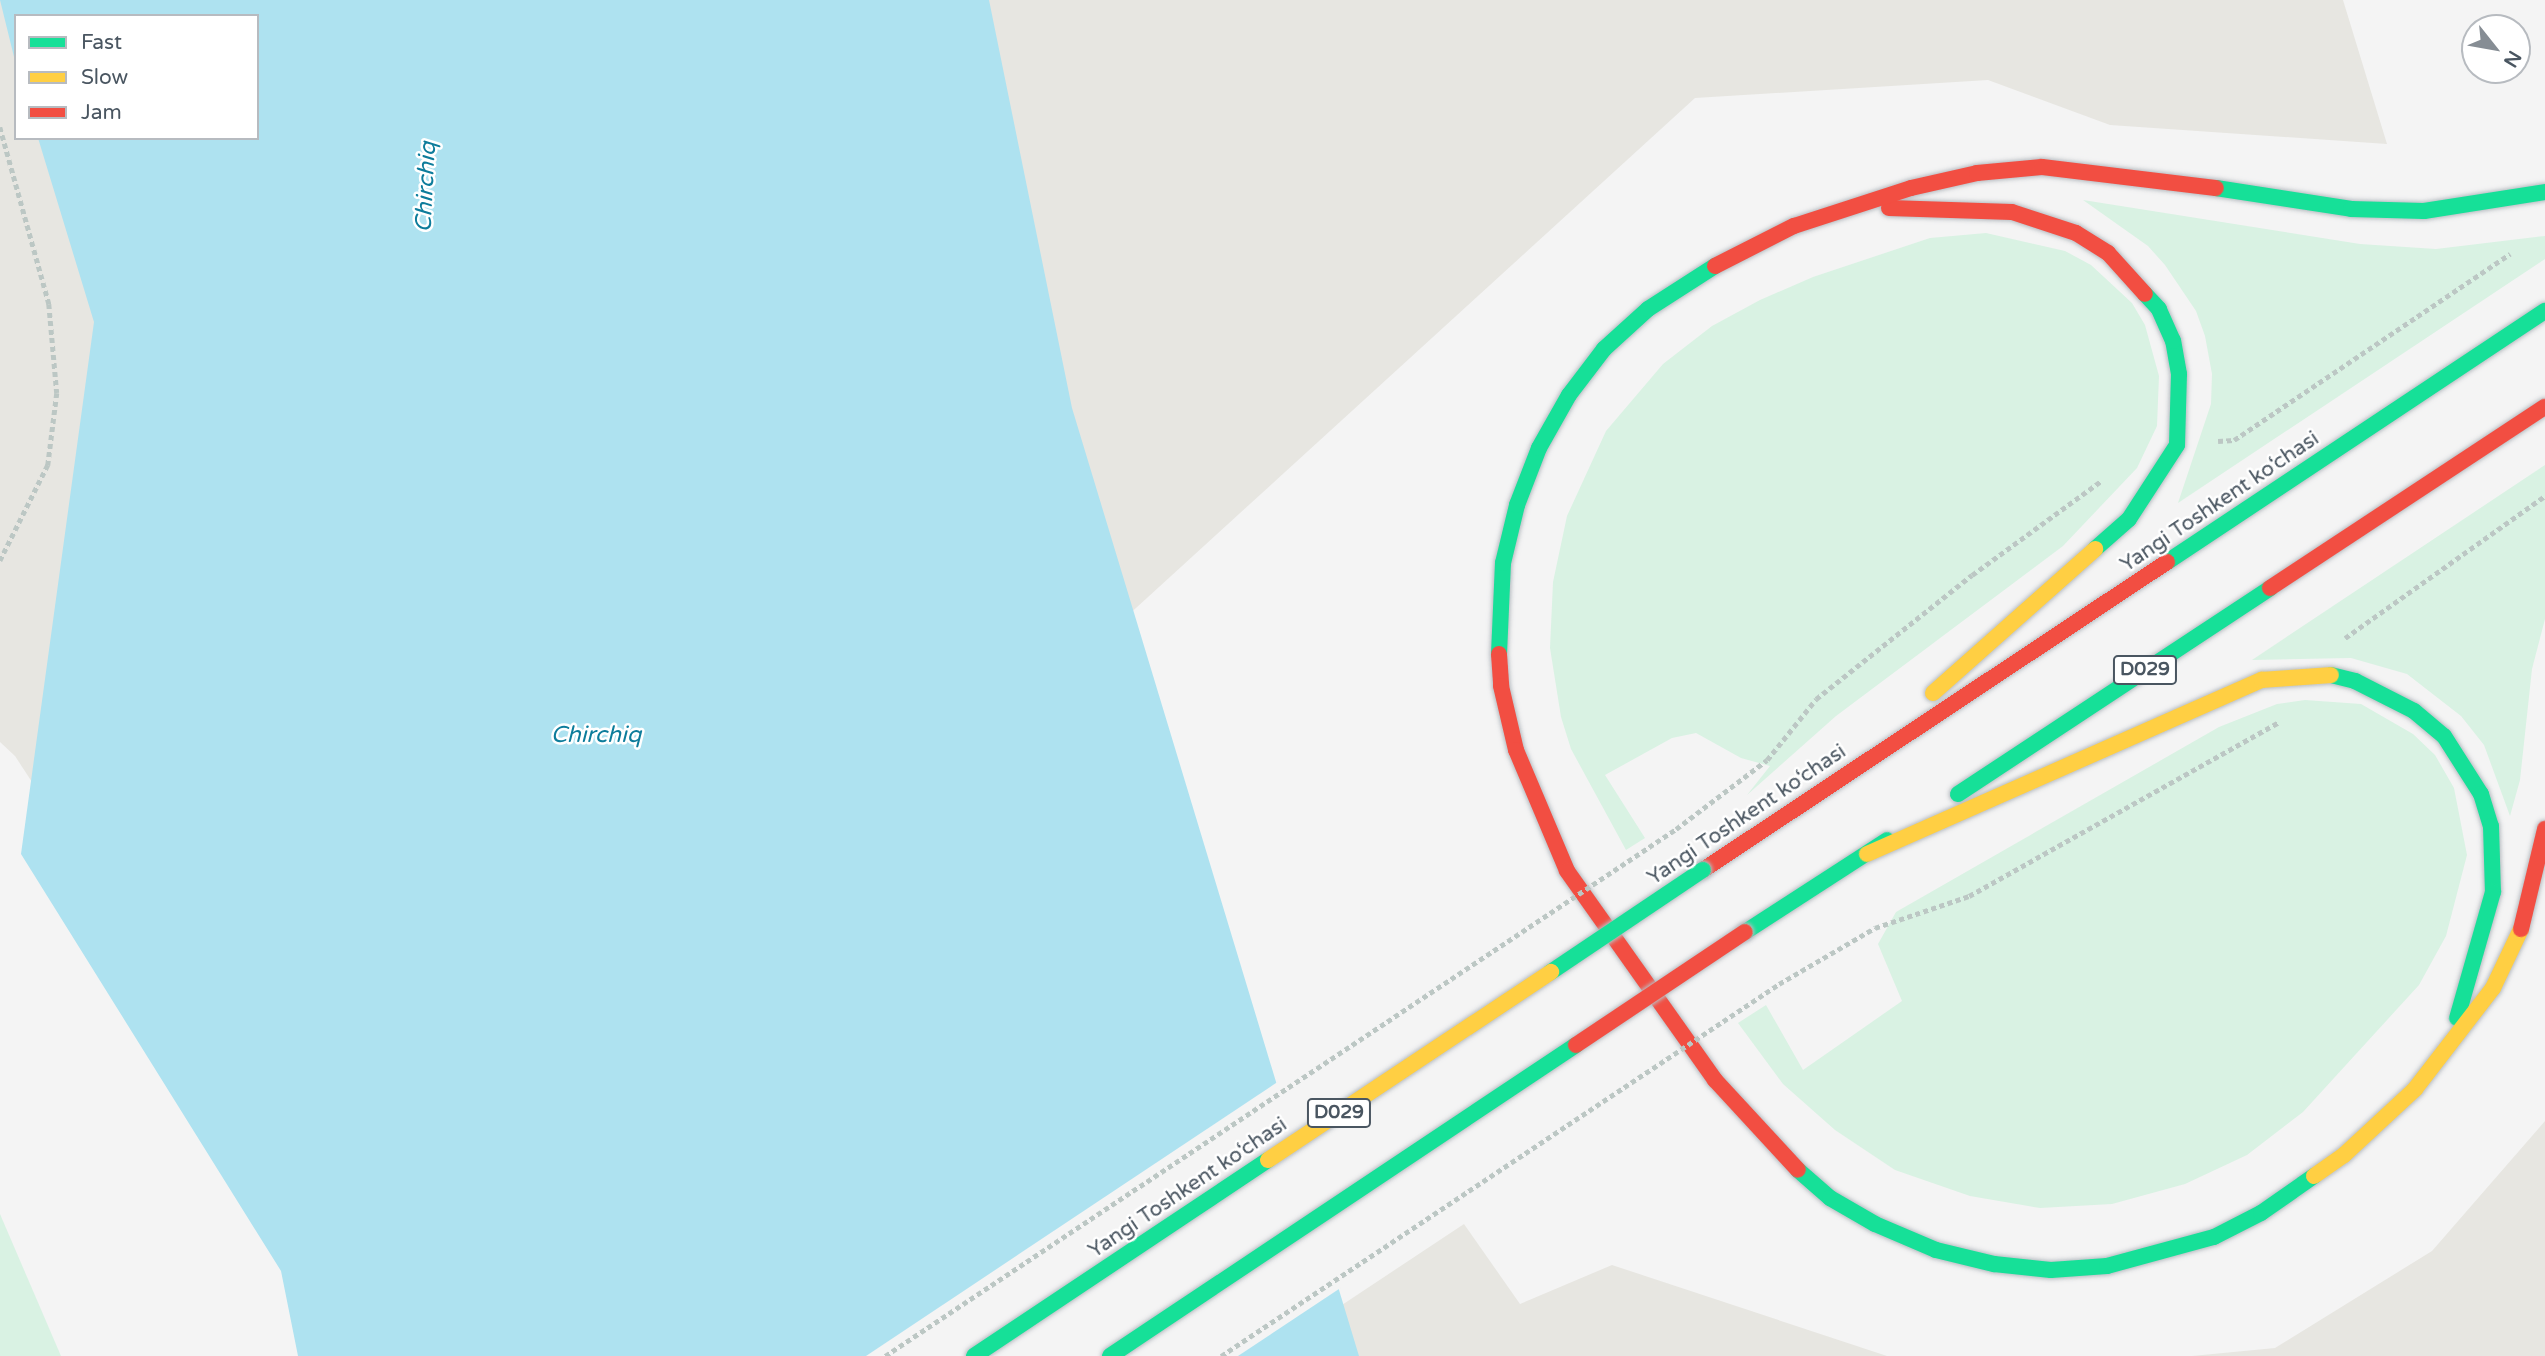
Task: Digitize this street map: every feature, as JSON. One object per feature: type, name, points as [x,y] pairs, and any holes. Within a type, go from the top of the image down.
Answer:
[{"type":"highway","points":[[2545,192],[2424,211],[2351,209],[2116,173],[2042,167],[1978,173],[1849,206],[1745,250],[1648,309],[1604,349],[1569,395],[1539,448],[1503,563],[1497,624],[1501,686],[1516,750],[1567,871],[1715,1080],[1790,1163],[1830,1198],[1875,1224],[1936,1250],[1994,1265],[2051,1270],[2107,1266],[2162,1254],[2214,1237],[2261,1213],[2344,1155],[2446,1054],[2493,988],[2520,935],[2545,829]]},
{"type":"highway","points":[[1818,793],[2129,519],[2177,444],[2180,407],[2173,341],[2159,309],[2108,253],[2076,233],[2012,212],[1849,206]]},
{"type":"highway","name":"Yangi Toshkent ko‘chasi","points":[[974,1356],[2545,312]]},
{"type":"highway","name":"D029","points":[[1110,1356],[1745,932],[2545,407]]},
{"type":"highway","points":[[1867,854],[2262,680],[2324,674],[2355,681],[2414,711],[2444,736],[2466,764],[2491,826],[2491,902],[2446,1054]]},
{"type":"path","points":[[0,127],[49,304],[57,393],[48,465],[0,561]]},
{"type":"path","points":[[2213,442],[2234,440],[2510,254]]},
{"type":"path","points":[[885,1356],[1676,829],[1767,760],[1816,699],[1972,575],[2112,473]]},
{"type":"path","points":[[2342,643],[2348,633],[2545,496]]},
{"type":"path","points":[[1221,1356],[1779,984],[1875,928],[1969,896],[2281,721]]},
{"type":"green space","points":[[2083,200],[2360,244],[2436,249],[2545,236],[2545,259],[2178,503],[2211,404],[2212,374],[2205,336],[2196,311],[2165,265],[2148,246]]},
{"type":"green space","points":[[1986,233],[2065,251],[2091,265],[2132,303],[2145,325],[2159,376],[2157,426],[2137,468],[2063,546],[1836,716],[1747,795],[1770,766],[1741,758],[1696,733],[1672,738],[1605,775],[1645,838],[1626,850],[1571,749],[1561,717],[1550,648],[1553,582],[1567,516],[1606,431],[1663,364],[1712,326],[1760,300],[1813,277],[1930,238]]},
{"type":"green space","points":[[2545,465],[2545,619],[2532,669],[2520,780],[2510,816],[2484,745],[2461,716],[2407,674],[2351,658],[2252,660]]},
{"type":"green space","points":[[2305,700],[2361,704],[2413,734],[2435,755],[2454,788],[2467,855],[2446,936],[2419,985],[2303,1112],[2247,1155],[2185,1184],[2112,1204],[2040,1208],[1970,1196],[1895,1170],[1835,1130],[1783,1084],[1738,1023],[1766,1005],[1803,1070],[1902,1001],[1878,944],[1896,912],[2219,727],[2277,704]]},
{"type":"green space","points":[[0,1214],[61,1356],[0,1356]]},
{"type":"sand","name":"Chirchiq","points":[[0,0],[2343,0],[2387,144],[2110,125],[1988,80],[1695,98],[373,1304],[15,756],[0,742]]},
{"type":"sand","points":[[2545,1121],[2545,1356],[2192,1356],[2275,1348],[2432,1251]]},
{"type":"sand","points":[[1464,1224],[1520,1304],[1612,1265],[1887,1356],[1265,1356]]},
{"type":"water","name":"Chirchiq","points":[[0,0],[989,0],[1072,408],[1359,1356],[298,1356],[281,1271],[21,854],[94,322],[39,140],[259,140],[259,14],[14,14],[14,57]]},
{"type":"pier","points":[[1279,1081],[1342,1287],[1238,1356],[866,1356]]},
{"type":"traffic: fast","points":[[2216,188],[2351,209],[2424,211],[2545,192]]},
{"type":"traffic: fast","points":[[1499,654],[1503,563],[1517,505],[1539,448],[1569,395],[1604,349],[1648,309],[1715,266]]},
{"type":"traffic: fast","points":[[2095,549],[2129,519],[2177,445],[2179,374],[2173,341],[2159,309],[2145,294]]},
{"type":"traffic: fast","points":[[2167,562],[2545,311]]},
{"type":"traffic: fast","points":[[1958,794],[2270,588]]},
{"type":"traffic: fast","points":[[2331,675],[2355,681],[2414,711],[2444,736],[2481,794],[2491,826],[2493,892],[2457,1018]]},
{"type":"traffic: fast","points":[[1745,932],[1887,840]]},
{"type":"traffic: fast","points":[[1551,972],[1703,870]]},
{"type":"traffic: fast","points":[[1110,1356],[1576,1045]]},
{"type":"traffic: fast","points":[[974,1356],[1268,1160]]},
{"type":"traffic: fast","points":[[1798,1170],[1830,1198],[1875,1224],[1936,1250],[1994,1264],[2051,1270],[2107,1266],[2214,1237],[2261,1213],[2314,1176]]},
{"type":"traffic: slow","points":[[1933,693],[2095,549]]},
{"type":"traffic: slow","points":[[1867,854],[2262,680],[2331,675]]},
{"type":"traffic: slow","points":[[2314,1176],[2344,1155],[2415,1089],[2493,988],[2521,929]]},
{"type":"traffic: slow","points":[[1268,1160],[1551,972]]},
{"type":"traffic: jam","points":[[1715,266],[1794,226],[1911,188],[1977,173],[2042,167],[2216,188]]},
{"type":"traffic: jam","points":[[1889,208],[2012,212],[2076,233],[2108,253],[2145,294]]},
{"type":"traffic: jam","points":[[2270,588],[2545,407]]},
{"type":"traffic: jam","points":[[1703,870],[2167,562]]},
{"type":"traffic: jam","points":[[1499,654],[1501,686],[1516,750],[1567,871],[1715,1080],[1798,1170]]},
{"type":"traffic: jam","points":[[2521,929],[2545,829]]},
{"type":"traffic: jam","points":[[1576,1045],[1745,932]]}]
